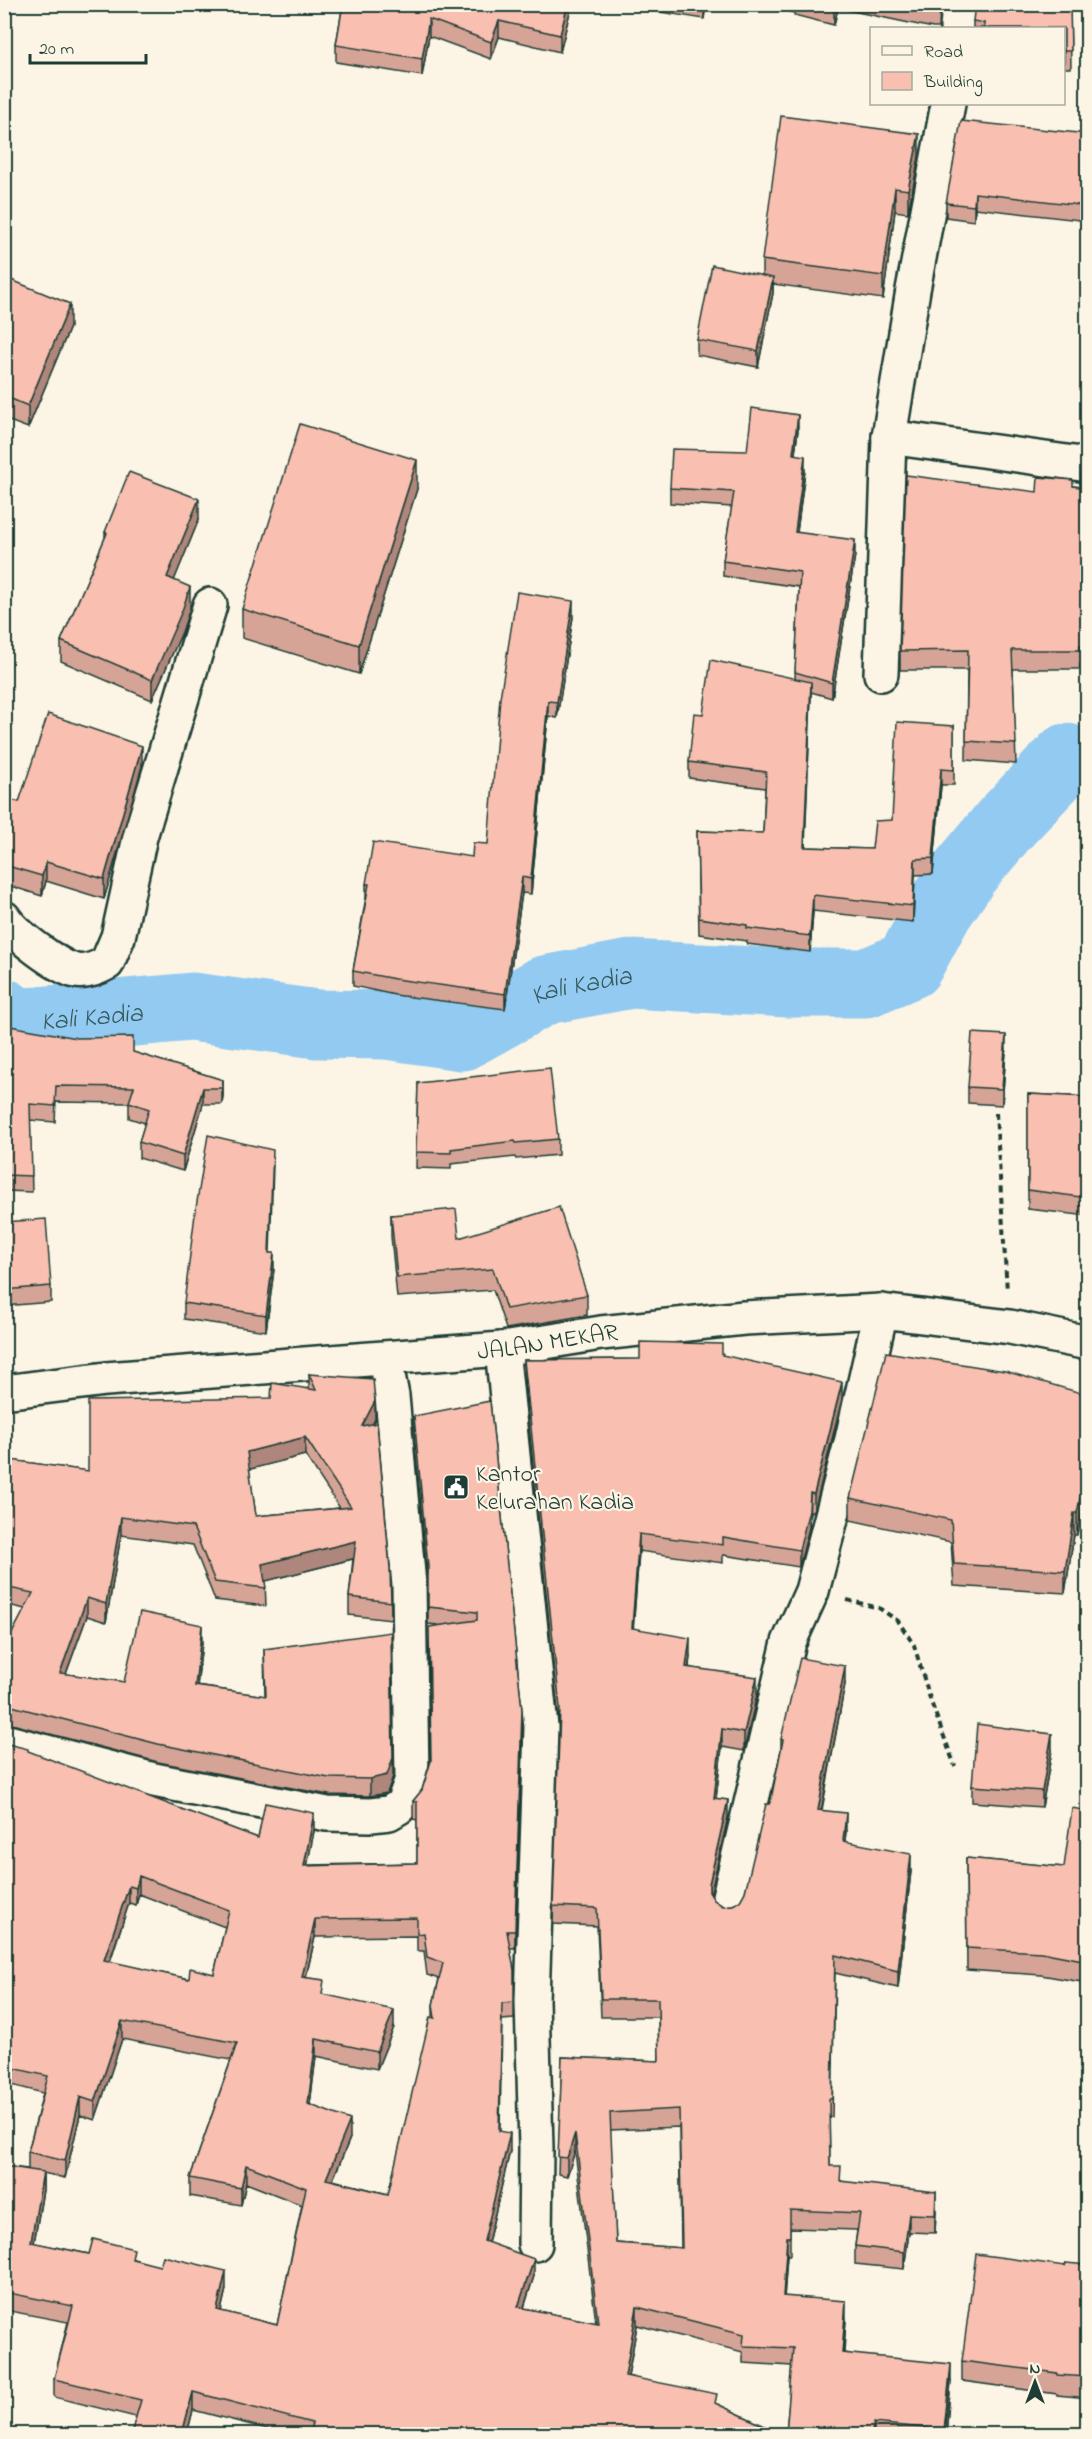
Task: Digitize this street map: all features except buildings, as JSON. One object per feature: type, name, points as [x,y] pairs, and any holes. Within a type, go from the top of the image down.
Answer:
[{"type":"street","points":[[957,27],[959,4]]},
{"type":"street","points":[[881,674],[890,437],[913,290],[948,105]]},
{"type":"street","points":[[890,437],[1088,465]]},
{"type":"street","points":[[4,918],[35,948],[75,971],[91,970],[107,963],[118,937],[140,837],[210,605]]},
{"type":"street","points":[[727,1905],[789,1642],[812,1591],[852,1439],[880,1311]]},
{"type":"street","name":"JALAN MEKAR","points":[[4,1392],[106,1379],[502,1349],[601,1333],[733,1320],[880,1311],[1010,1327],[1088,1343]]},
{"type":"street","points":[[502,1349],[541,1727],[532,2001],[536,2244]]},
{"type":"street","points":[[4,1741],[154,1780],[327,1814],[371,1815],[389,1813],[399,1807],[412,1779],[410,1585],[392,1396],[385,1359]]},
{"type":"path","points":[[996,1113],[1010,1327]]},
{"type":"path","points":[[812,1591],[879,1608],[898,1621],[914,1646],[931,1702],[955,1766]]},
{"type":"waterway","points":[[1067,758],[1088,755]]},
{"type":"waterway","name":"Kali Kadia","points":[[4,1013],[14,1023],[192,1007],[317,1024],[387,1025],[462,1036],[545,990],[631,974],[787,983],[866,983],[909,965],[939,910],[965,872],[1005,824],[1067,758]]},
{"type":"place","name":"Kantor Kelurahan Kadia","points":[[456,1487]]}]
